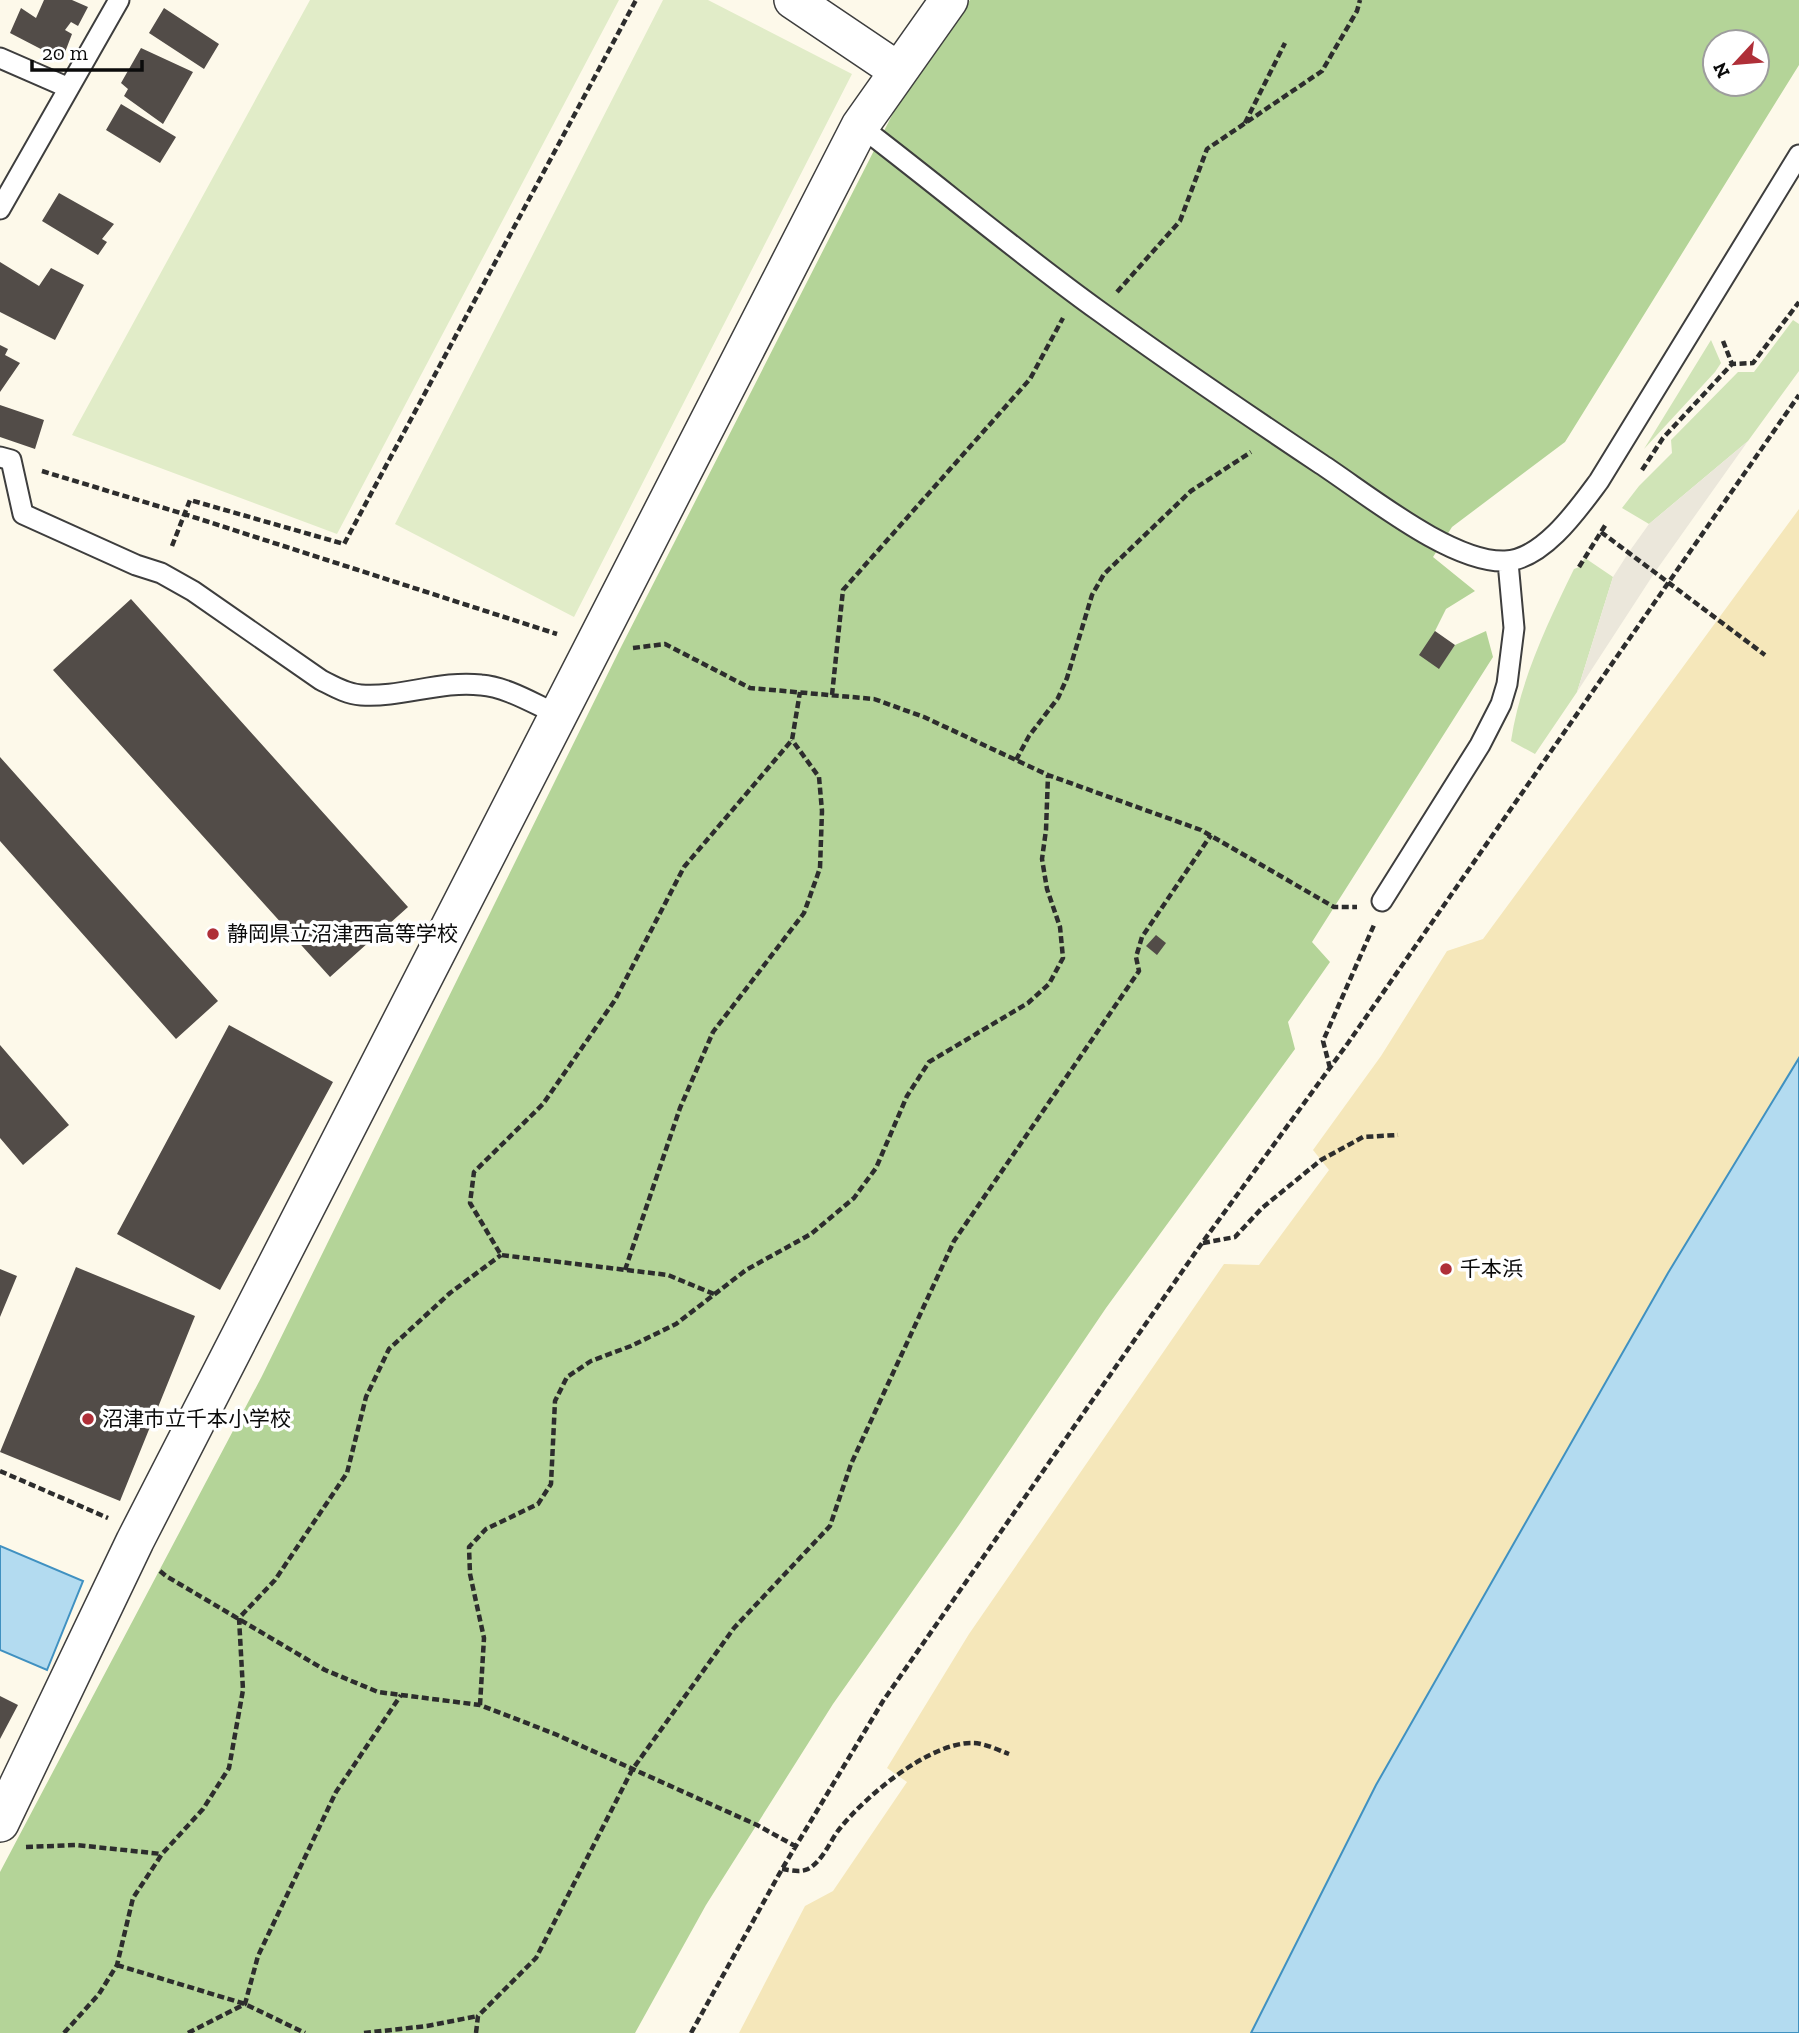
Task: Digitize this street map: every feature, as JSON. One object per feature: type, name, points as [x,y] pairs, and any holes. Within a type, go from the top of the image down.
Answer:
[{"type":"street","points":[[793,0],[897,70]]},
{"type":"street","points":[[13,1835],[135,1541],[860,126],[949,0]]},
{"type":"lane","points":[[0,209],[119,0]]},
{"type":"lane","points":[[0,58],[69,88]]},
{"type":"lane","points":[[860,126],[1076,294],[1427,535],[1457,552],[1485,560],[1508,562],[1528,555],[1544,544],[1576,512],[1599,481],[1799,155]]},
{"type":"lane","points":[[6,459],[23,514],[136,565],[161,573],[193,591],[321,680],[340,690],[361,695],[447,685],[481,685],[499,689],[557,714]]},
{"type":"lane","points":[[1382,901],[1479,745],[1501,704],[1507,684],[1514,628],[1508,562]]},
{"type":"path","points":[[161,573],[190,499],[344,544],[636,0]]},
{"type":"path","points":[[1100,311],[1180,221],[1207,149],[1322,71],[1357,11],[1360,0]]},
{"type":"path","points":[[1244,124],[1285,43]]},
{"type":"path","points":[[832,695],[843,590],[1030,380],[1076,294]]},
{"type":"path","points":[[1640,473],[1663,438],[1732,364],[1753,363],[1799,303]]},
{"type":"path","points":[[1723,341],[1732,364]]},
{"type":"path","points":[[691,2033],[795,1846],[883,1701],[1202,1243],[1330,1068],[1799,395]]},
{"type":"path","points":[[1016,760],[1029,736],[1063,688],[1092,595],[1104,574],[1191,491],[1237,460],[1280,436]]},
{"type":"path","points":[[6,459],[565,636]]},
{"type":"path","points":[[1579,567],[1607,522]]},
{"type":"path","points":[[1601,532],[1765,655]]},
{"type":"path","points":[[631,648],[665,645],[750,688],[874,699],[924,717],[1048,775],[1201,830],[1334,907],[1353,908],[1382,901]]},
{"type":"path","points":[[501,1255],[470,1203],[474,1172],[543,1104],[615,1000],[684,867],[792,740],[800,692]]},
{"type":"path","points":[[625,1270],[680,1108],[713,1032],[804,913],[820,869],[822,811],[819,777],[792,740]]},
{"type":"path","points":[[480,1705],[484,1638],[470,1574],[469,1547],[486,1529],[538,1504],[551,1485],[555,1401],[567,1377],[591,1361],[631,1346],[676,1324],[746,1270],[811,1234],[854,1198],[876,1168],[907,1096],[929,1062],[1028,1003],[1049,984],[1063,958],[1060,927],[1047,888],[1042,859],[1048,775]]},
{"type":"path","points":[[364,2033],[427,2026],[478,2016],[536,1958],[632,1770],[734,1628],[830,1526],[851,1464],[954,1241],[1139,971],[1136,957],[1142,937],[1211,835]]},
{"type":"path","points":[[1330,1068],[1323,1041],[1365,948],[1382,901]]},
{"type":"path","points":[[1202,1243],[1236,1237],[1262,1208],[1321,1160],[1363,1137],[1398,1135]]},
{"type":"path","points":[[64,2033],[100,1994],[117,1965],[133,1898],[162,1854],[203,1810],[229,1768],[243,1690],[239,1618],[275,1580],[346,1473],[366,1397],[389,1349],[450,1293],[501,1255],[668,1275],[714,1295]]},
{"type":"path","points":[[0,1471],[112,1520]]},
{"type":"path","points":[[157,1567],[166,1576],[325,1670],[378,1692],[480,1705],[555,1734],[757,1825],[795,1846]]},
{"type":"path","points":[[188,2033],[245,2004],[258,1956],[336,1791],[401,1695]]},
{"type":"path","points":[[782,1869],[807,1870],[820,1858],[838,1829],[853,1813],[921,1759],[954,1744],[965,1743],[976,1743],[1009,1754]]},
{"type":"path","points":[[13,1835],[162,1854]]},
{"type":"path","points":[[117,1965],[245,2004],[305,2033]]},
{"type":"path","points":[[476,2033],[478,2016]]},
{"type":"green space","points":[[310,0],[619,0],[337,534],[72,435]]},
{"type":"green space","points":[[663,0],[708,0],[852,74],[574,617],[395,524]]},
{"type":"green space","points":[[970,0],[1799,0],[1799,65],[1565,442],[1452,527],[1433,557],[1475,591],[1446,609],[1435,631],[1439,668],[1455,645],[1486,631],[1493,657],[1312,942],[1330,962],[1288,1022],[1295,1049],[1106,1308],[959,1525],[833,1704],[706,1905],[635,2033],[0,2033],[0,1872],[262,1376],[620,649],[914,72]]},
{"type":"green space","points":[[1793,320],[1799,324],[1799,371],[1748,441],[1649,524],[1622,508],[1639,486],[1672,453],[1671,440],[1738,372],[1754,372]]},
{"type":"green space","points":[[1711,340],[1721,363],[1644,449]]},
{"type":"green space","points":[[1585,558],[1613,577],[1577,692],[1535,754],[1511,741],[1515,719],[1545,632],[1574,569],[1579,567]]},
{"type":"sand","name":"千本浜","points":[[1799,509],[1799,1058],[1668,1273],[1376,1785],[1251,2033],[739,2033],[805,1906],[833,1891],[907,1782],[887,1768],[969,1634],[1224,1264],[1259,1265],[1329,1170],[1313,1150],[1381,1056],[1447,951],[1483,939]]},
{"type":"shaded area","points":[[1748,441],[1655,572],[1577,692],[1613,577],[1629,552],[1649,524]]},
{"type":"water","points":[[1799,1058],[1799,2033],[1251,2033],[1376,1785],[1668,1273]]},
{"type":"water","points":[[0,1546],[83,1581],[47,1670],[0,1650]]},
{"type":"building","points":[[44,0],[72,0],[88,7],[78,26],[71,22],[65,30],[72,34],[62,60],[10,33],[21,8],[36,18]]},
{"type":"building","points":[[164,8],[219,44],[204,69],[149,33]]},
{"type":"building","points":[[141,48],[193,72],[163,124],[124,96],[128,89],[121,83]]},
{"type":"building","points":[[121,104],[176,137],[160,163],[106,130]]},
{"type":"building","points":[[59,193],[114,224],[102,239],[107,242],[98,255],[42,221]]},
{"type":"building","points":[[0,262],[39,286],[51,268],[84,285],[55,340],[0,312]]},
{"type":"building","points":[[0,345],[8,349],[5,355],[20,363],[0,392]]},
{"type":"building","points":[[0,405],[44,420],[35,449],[0,437]]},
{"type":"building","points":[[131,599],[408,907],[330,977],[53,670]]},
{"type":"building","points":[[1435,631],[1455,645],[1439,669],[1419,655]]},
{"type":"building","points":[[0,757],[218,1001],[176,1039],[0,841]]},
{"type":"building","points":[[1156,935],[1166,943],[1157,955],[1146,946]]},
{"type":"building","points":[[229,1025],[333,1082],[220,1290],[117,1234]]},
{"type":"building","points":[[0,1045],[69,1125],[23,1165],[0,1138]]},
{"type":"building","points":[[76,1267],[195,1316],[120,1501],[0,1452]]},
{"type":"building","points":[[0,1269],[17,1276],[0,1317]]},
{"type":"building","points":[[0,1696],[18,1705],[0,1739]]},
{"type":"place","name":"静岡県立沼津西高等学校","points":[[213,934]]},
{"type":"place","name":"千本浜","points":[[1446,1269]]},
{"type":"place","name":"沼津市立千本小学校","points":[[88,1419]]}]
